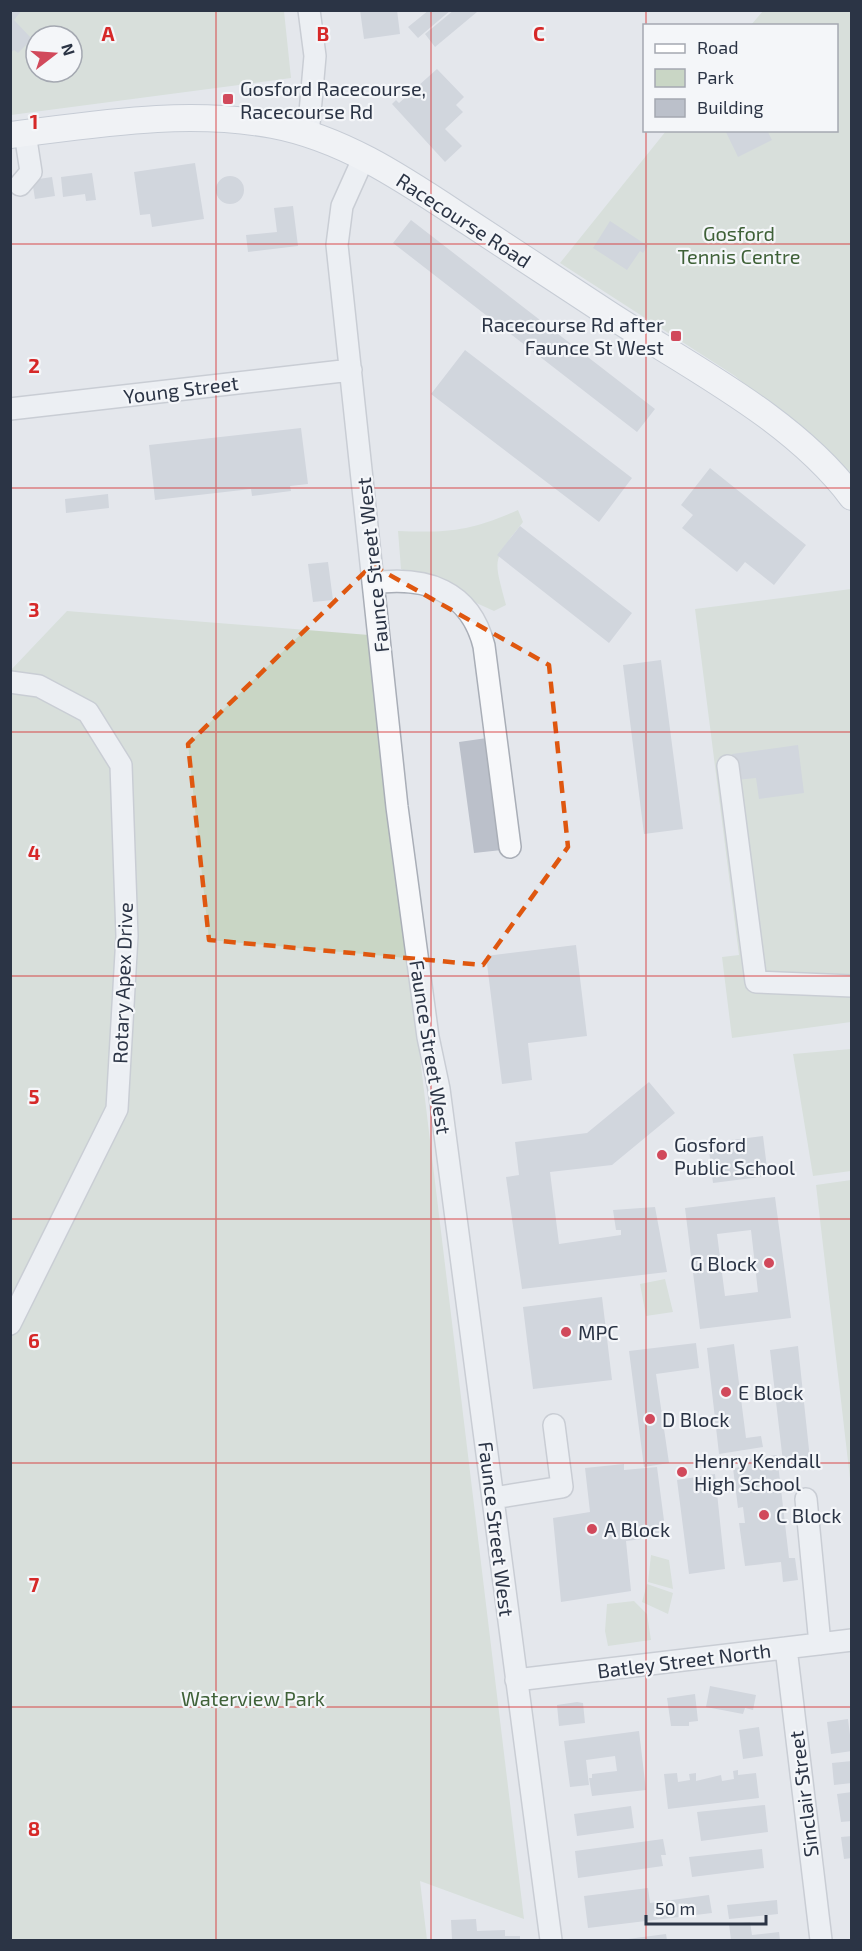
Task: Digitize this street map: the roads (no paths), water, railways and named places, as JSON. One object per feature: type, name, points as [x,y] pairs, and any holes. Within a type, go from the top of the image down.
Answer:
[{"type":"main road","name":"Racecourse Road","points":[[18,134],[163,118],[218,117],[276,125],[364,157],[436,201],[764,416],[809,451],[852,497]]},
{"type":"street","points":[[308,135],[315,56],[309,10]]},
{"type":"street","points":[[18,134],[31,172],[20,185]]},
{"type":"street","name":"Faunce Street West","points":[[364,157],[347,193],[339,220],[337,245],[397,807],[428,1037],[439,1089],[551,1941]]},
{"type":"street","name":"Young Street","points":[[10,409],[351,370]]},
{"type":"street","points":[[374,583],[404,580],[433,586],[457,600],[476,621],[484,646],[510,847]]},
{"type":"street","name":"Rotary Apex Drive","points":[[10,682],[39,686],[88,712],[121,765],[126,936],[117,1109],[10,1324]]},
{"type":"street","points":[[728,766],[756,982],[852,986]]},
{"type":"street","points":[[493,1498],[562,1487],[554,1425]]},
{"type":"street","points":[[806,1498],[820,1644]]},
{"type":"street","name":"Batley Street North","points":[[516,1680],[852,1640]]},
{"type":"street","name":"Sinclair Street","points":[[786,1648],[821,1941]]},
{"type":"place","name":"Gosford Racecourse, Racecourse Rd","points":[[228,99]]},
{"type":"place","name":"Racecourse Rd after Faunce St West","points":[[676,336]]},
{"type":"place","name":"Gosford Public School","points":[[662,1155]]},
{"type":"place","name":"G Block","points":[[769,1263]]},
{"type":"place","name":"MPC","points":[[566,1332]]},
{"type":"place","name":"E Block","points":[[726,1392]]},
{"type":"place","name":"D Block","points":[[650,1419]]},
{"type":"place","name":"Henry Kendall High School","points":[[682,1472]]},
{"type":"place","name":"C Block","points":[[764,1515]]},
{"type":"place","name":"A Block","points":[[592,1529]]},
{"type":"park label","name":"Gosford Tennis Centre","points":[[739,244]]},
{"type":"park label","name":"Waterview Park","points":[[253,1698]]}]
